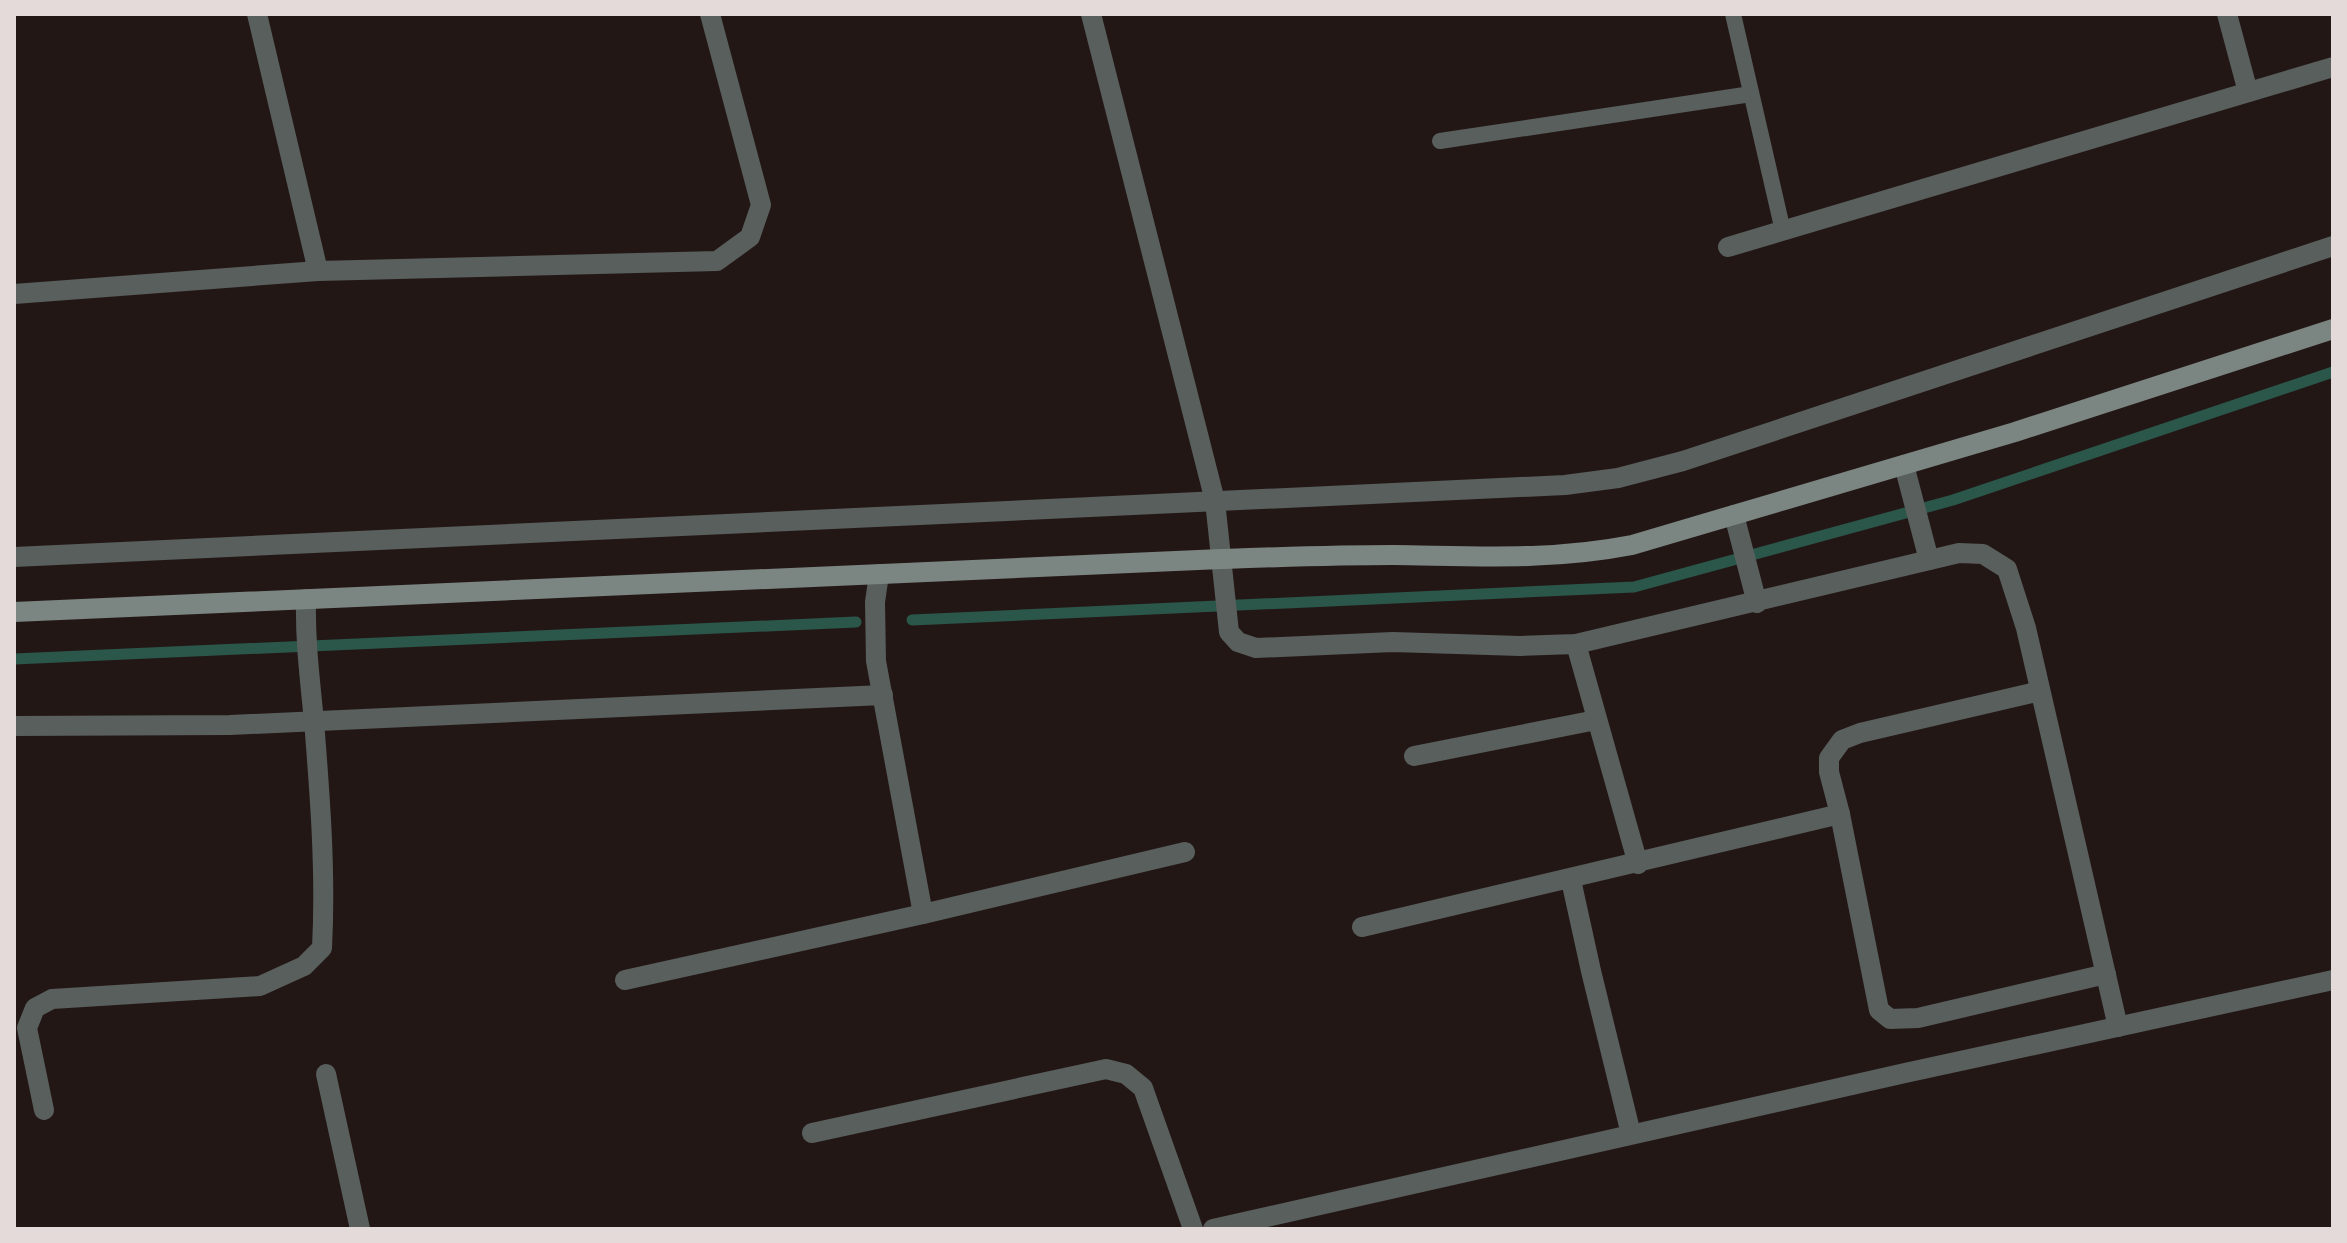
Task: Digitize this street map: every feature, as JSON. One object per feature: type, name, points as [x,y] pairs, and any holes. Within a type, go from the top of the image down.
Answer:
[{"type":"street","points":[[257,14],[318,271]]},
{"type":"street","points":[[14,294],[318,271],[717,261],[750,237],[761,205],[710,14]]},
{"type":"street","points":[[1091,14],[1215,501],[1229,632],[1238,642],[1256,648],[1393,642],[1520,646],[1576,644],[1959,553],[1983,554],[2007,569],[2026,628],[2118,1027]]},
{"type":"street","points":[[2227,14],[2248,92]]},
{"type":"street","points":[[1728,247],[2333,67]]},
{"type":"street","points":[[14,557],[1565,485],[1618,478],[1683,461],[2333,246]]},
{"type":"street","points":[[14,612],[1221,559],[1335,555],[1548,557],[1632,545],[2015,432],[2333,329]]},
{"type":"street","points":[[1904,465],[1929,560]]},
{"type":"street","points":[[1734,515],[1757,603]]},
{"type":"street","points":[[879,574],[875,602],[876,661],[923,914]]},
{"type":"street","points":[[44,1110],[27,1028],[35,1008],[52,999],[260,986],[304,966],[322,948],[324,910],[314,721],[307,662],[306,599]]},
{"type":"street","points":[[1576,644],[1638,864]]},
{"type":"street","points":[[2040,691],[1860,733],[1842,740],[1829,758],[1829,772],[1879,1010],[1890,1019],[1918,1018],[2106,974]]},
{"type":"street","points":[[14,726],[230,725],[883,695]]},
{"type":"street","points":[[1414,756],[1596,720]]},
{"type":"street","points":[[1362,927],[1840,814]]},
{"type":"street","points":[[625,980],[1185,852]]},
{"type":"street","points":[[1571,880],[1631,1134]]},
{"type":"street","points":[[1213,1229],[1301,1219],[1631,1134],[2333,980]]},
{"type":"street","points":[[812,1133],[1106,1069],[1126,1074],[1143,1088],[1193,1229]]},
{"type":"street","points":[[326,1074],[360,1229]]},
{"type":"lane","points":[[1733,14],[1783,231]]},
{"type":"lane","points":[[1440,141],[1751,94]]},
{"type":"waterway","points":[[912,620],[1634,587],[1953,500],[2333,372]]},
{"type":"waterway","points":[[14,659],[856,622]]}]
